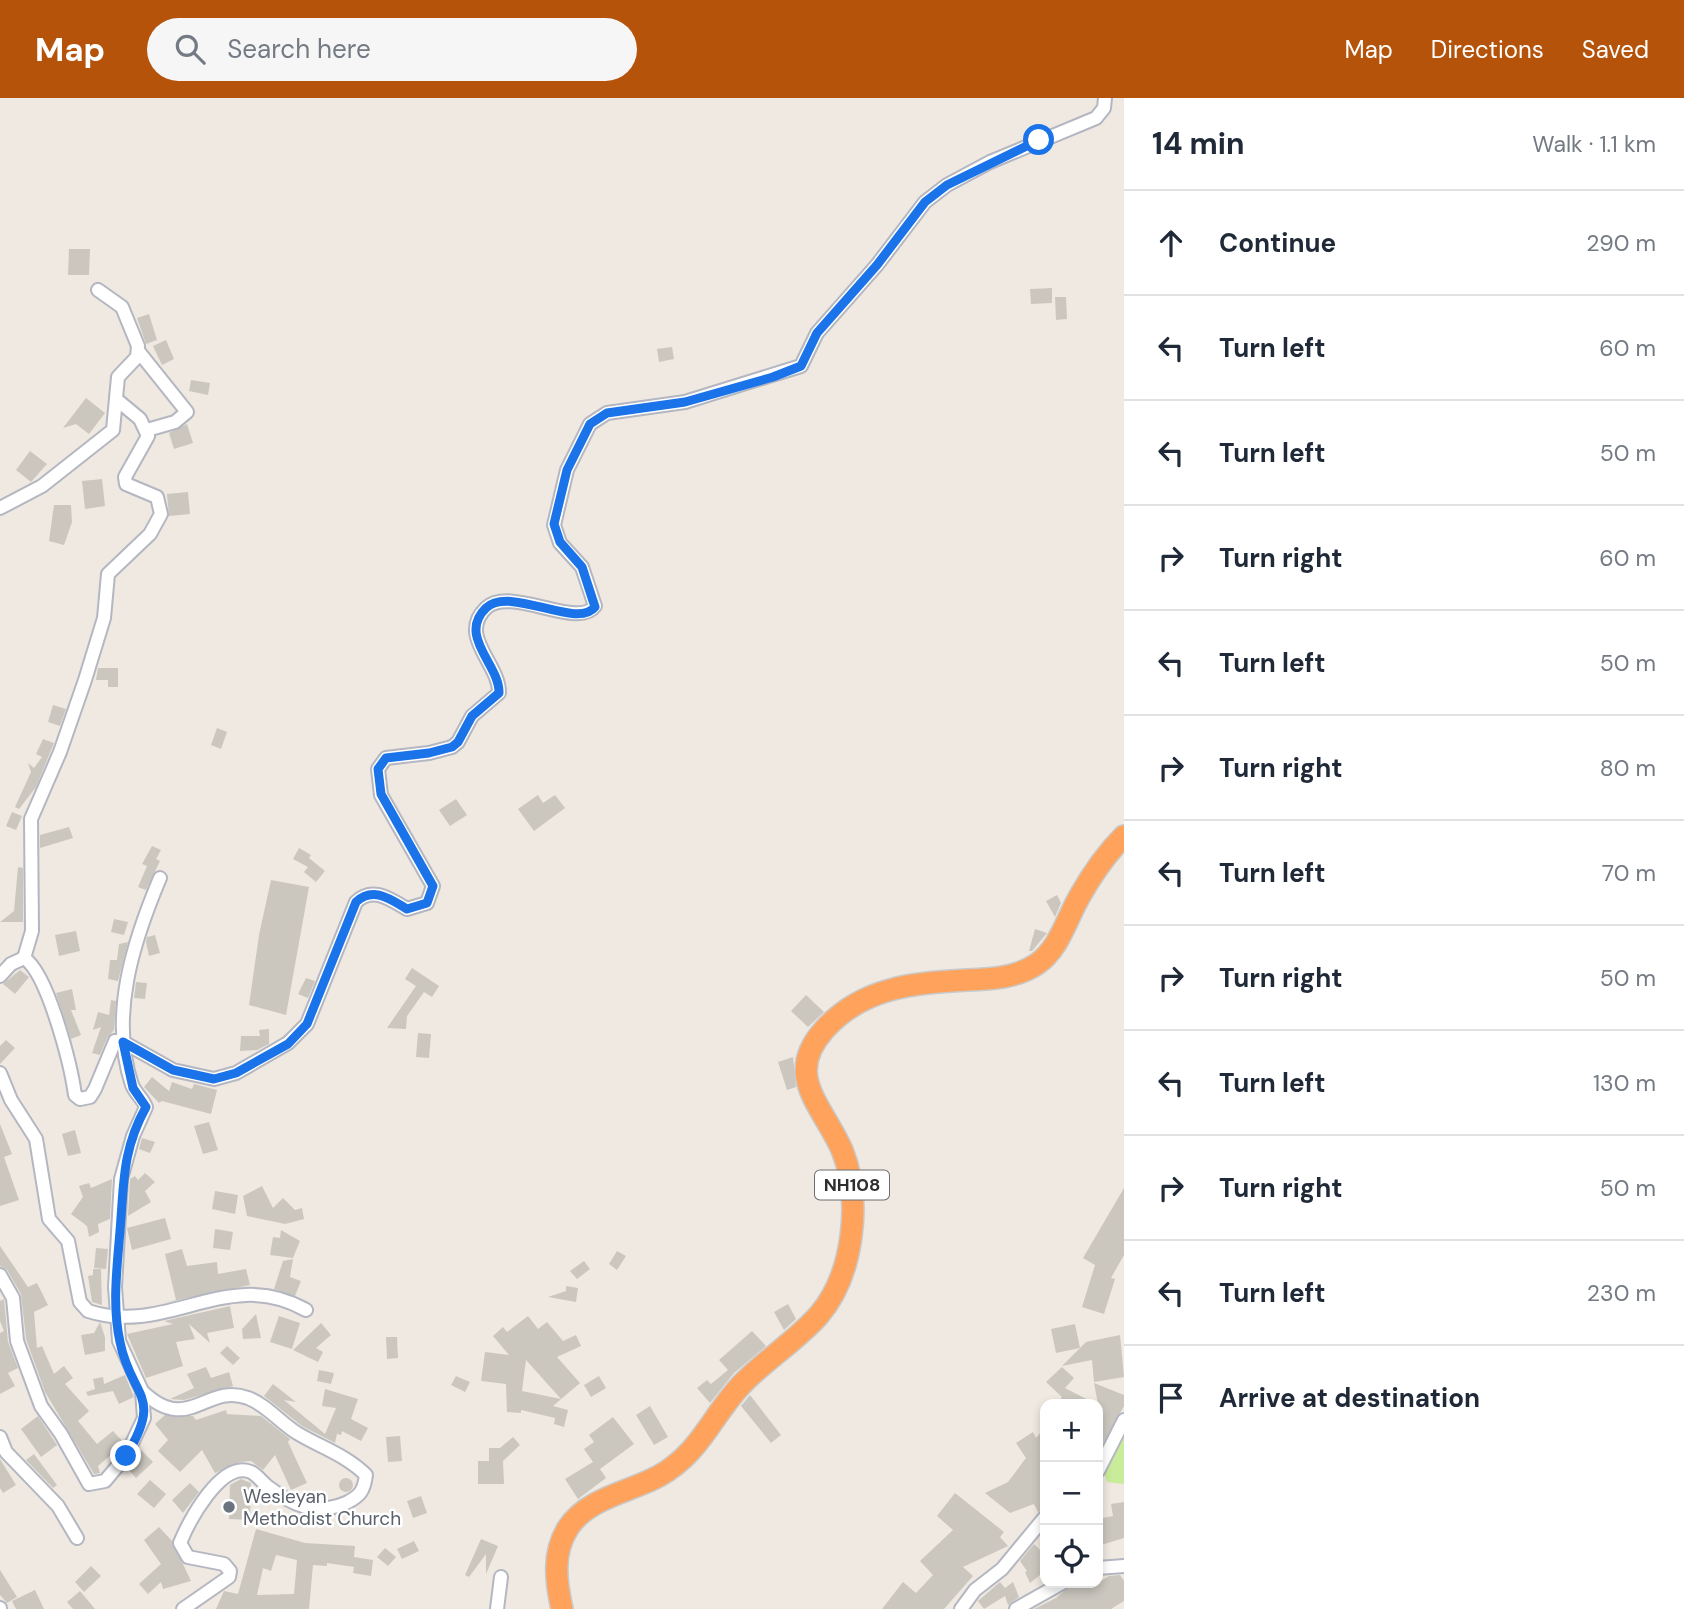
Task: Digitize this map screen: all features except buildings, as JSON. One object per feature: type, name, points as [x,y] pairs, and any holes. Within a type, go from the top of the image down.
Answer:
[{"type":"highway","name":"NH108","points":[[562,1609],[556,1566],[560,1545],[568,1527],[582,1511],[658,1476],[681,1462],[703,1440],[741,1385],[819,1314],[833,1294],[853,1216],[852,1185],[842,1151],[813,1099],[807,1082],[808,1056],[813,1044],[842,1013],[882,990],[905,984],[1006,977],[1039,962],[1054,946],[1096,870],[1124,836]]},
{"type":"street","points":[[24,958],[37,973],[49,1001],[71,1063],[75,1095],[80,1099],[90,1097],[95,1089],[113,1042],[123,1042],[173,1070],[214,1079],[236,1073],[301,1033],[345,935],[353,908],[362,897],[385,895],[407,909],[427,903],[433,886],[381,794],[378,769],[386,758],[429,753],[452,747],[458,742],[472,716],[499,693],[476,634],[477,622],[488,605],[528,604],[578,614],[593,610],[595,600],[582,567],[560,542],[554,524],[567,470],[590,424],[607,413],[685,402],[773,377],[801,366],[817,333],[877,265],[925,202],[947,185],[990,162],[1096,118],[1104,108],[1104,98]]},
{"type":"street","points":[[98,290],[122,307],[137,340],[139,352],[187,412],[175,422],[146,430]]},
{"type":"street","points":[[0,508],[42,486],[108,437],[113,430],[118,377],[139,352]]},
{"type":"street","points":[[0,976],[11,964],[24,958],[32,931],[31,819],[60,752],[85,680],[104,618],[108,574],[150,534],[161,514],[158,497],[126,484],[125,477],[146,441],[146,430],[140,419],[116,399]]},
{"type":"street","points":[[0,1275],[13,1298],[17,1341],[41,1406],[61,1434],[89,1484],[105,1481],[139,1434],[145,1418],[142,1391],[122,1352],[115,1287],[121,1179],[133,1136],[146,1107],[133,1088],[123,1042],[123,1008],[144,916],[160,878]]},
{"type":"street","points":[[0,1073],[10,1100],[36,1139],[48,1219],[68,1241],[80,1302],[89,1311],[133,1317],[161,1314],[227,1296],[256,1293],[293,1302],[306,1310]]},
{"type":"street","points":[[142,1391],[161,1407],[174,1410],[187,1410],[228,1397],[247,1398],[298,1433],[343,1457],[366,1475],[365,1487],[358,1497],[323,1509],[303,1508],[286,1500],[251,1472],[243,1471],[218,1483],[194,1510],[180,1543],[188,1557],[224,1564],[230,1571],[229,1577],[183,1609]]},
{"type":"street","points":[[1103,1462],[1124,1420]]},
{"type":"street","points":[[0,1437],[6,1452],[58,1506],[77,1538]]},
{"type":"street","points":[[961,1609],[975,1590],[1002,1569],[1040,1523]]},
{"type":"street","points":[[1103,1568],[1124,1566]]},
{"type":"street","points":[[497,1609],[501,1577]]},
{"type":"street","points":[[1016,1609],[1053,1588]]},
{"type":"green space","points":[[1124,1431],[1124,1484],[1107,1482],[1103,1469]]},
{"type":"place","name":"Wesleyan Methodist Church","points":[[229,1507]]},
{"type":"route","points":[[126,1456],[145,1418],[145,1405],[142,1391],[119,1341],[115,1267],[120,1226],[121,1179],[146,1103],[137,1096],[133,1088],[123,1042],[173,1070],[214,1079],[236,1073],[288,1044],[301,1033],[330,963],[345,935],[356,902],[369,894],[385,895],[407,909],[427,903],[432,896],[433,886],[430,879],[381,794],[378,769],[386,758],[442,751],[452,747],[481,705],[499,693],[476,634],[477,622],[482,612],[488,605],[500,603],[528,604],[578,614],[588,613],[595,607],[595,600],[582,567],[560,542],[554,524],[567,470],[582,434],[590,424],[607,413],[685,402],[773,377],[801,366],[817,333],[877,265],[925,202],[947,185],[1039,140]]}]
